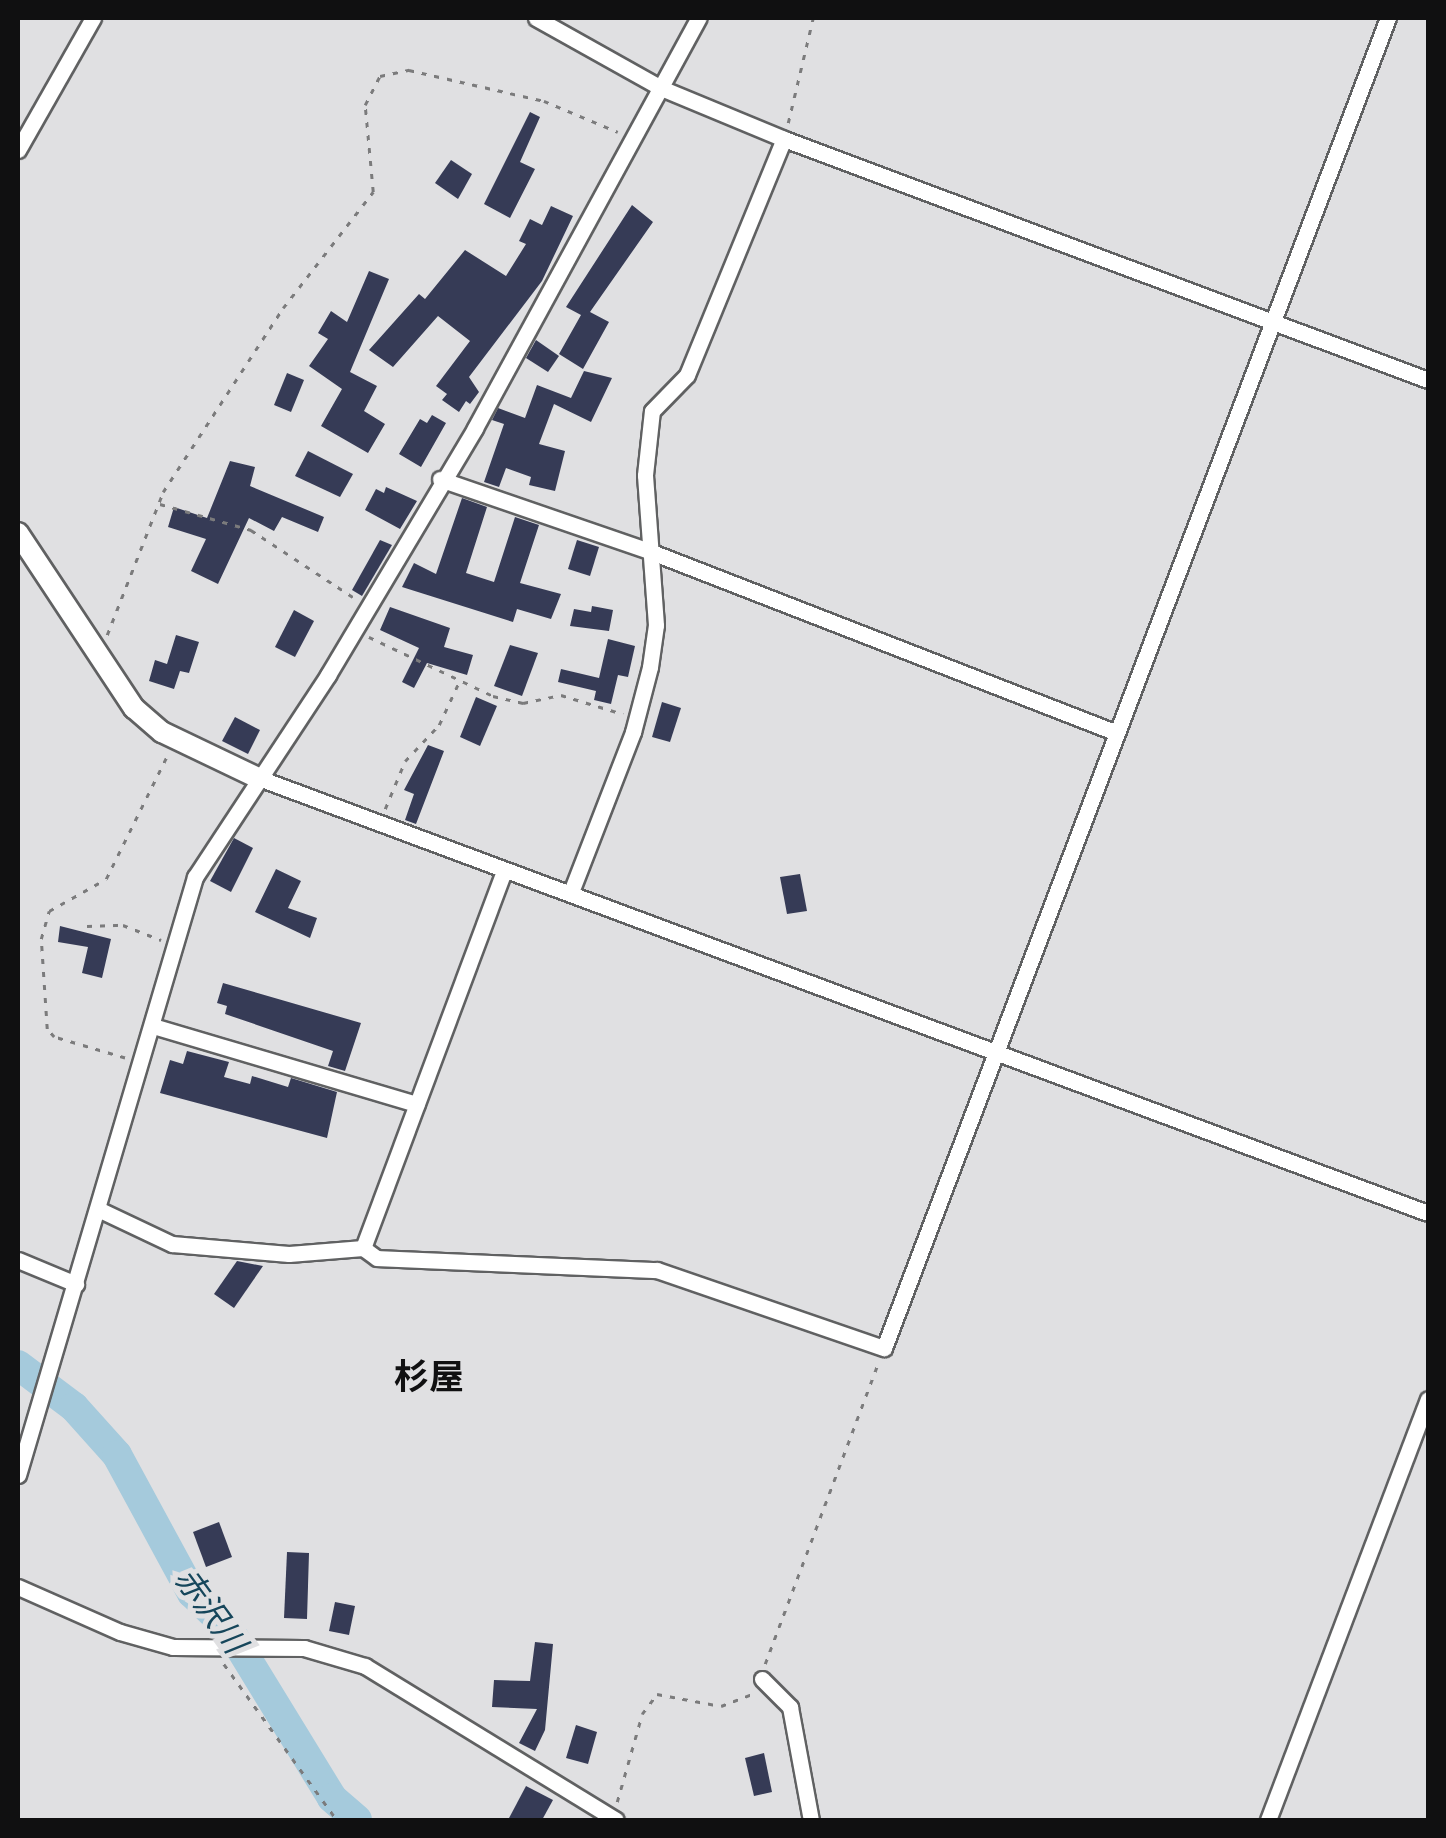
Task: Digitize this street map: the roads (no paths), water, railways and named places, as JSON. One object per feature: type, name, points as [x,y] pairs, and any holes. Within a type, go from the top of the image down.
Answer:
[{"type":"street","points":[[18,150],[92,18]]},
{"type":"street","points":[[536,18],[661,88],[784,140],[1428,380]]},
{"type":"street","points":[[18,1475],[100,1210],[195,877],[354,629],[440,479],[475,428],[699,18]]},
{"type":"street","points":[[100,1210],[172,1244],[290,1254],[363,1248],[378,1258],[656,1270],[884,1348],[1388,18]]},
{"type":"street","points":[[571,892],[636,718],[656,625],[645,475],[652,411],[687,375],[784,140]]},
{"type":"street","points":[[440,479],[648,551],[1117,733]]},
{"type":"street","points":[[18,533],[34,550],[94,652],[134,708],[175,738],[256,777],[503,872],[571,892],[1428,1214]]},
{"type":"street","points":[[363,1248],[503,872]]},
{"type":"street","points":[[154,1026],[417,1104]]},
{"type":"street","points":[[18,1260],[76,1284]]},
{"type":"street","points":[[1268,1820],[1428,1399]]},
{"type":"street","points":[[18,1587],[120,1632],[215,1650],[304,1648],[364,1666],[614,1819]]},
{"type":"street","points":[[762,1679],[790,1707],[811,1820]]},
{"type":"waterway","name":"赤沢川","points":[[18,1365],[74,1407],[117,1455],[192,1593],[228,1628],[332,1798],[357,1820]]},
{"type":"district","name":"杉屋","points":[[429,1376]]}]
